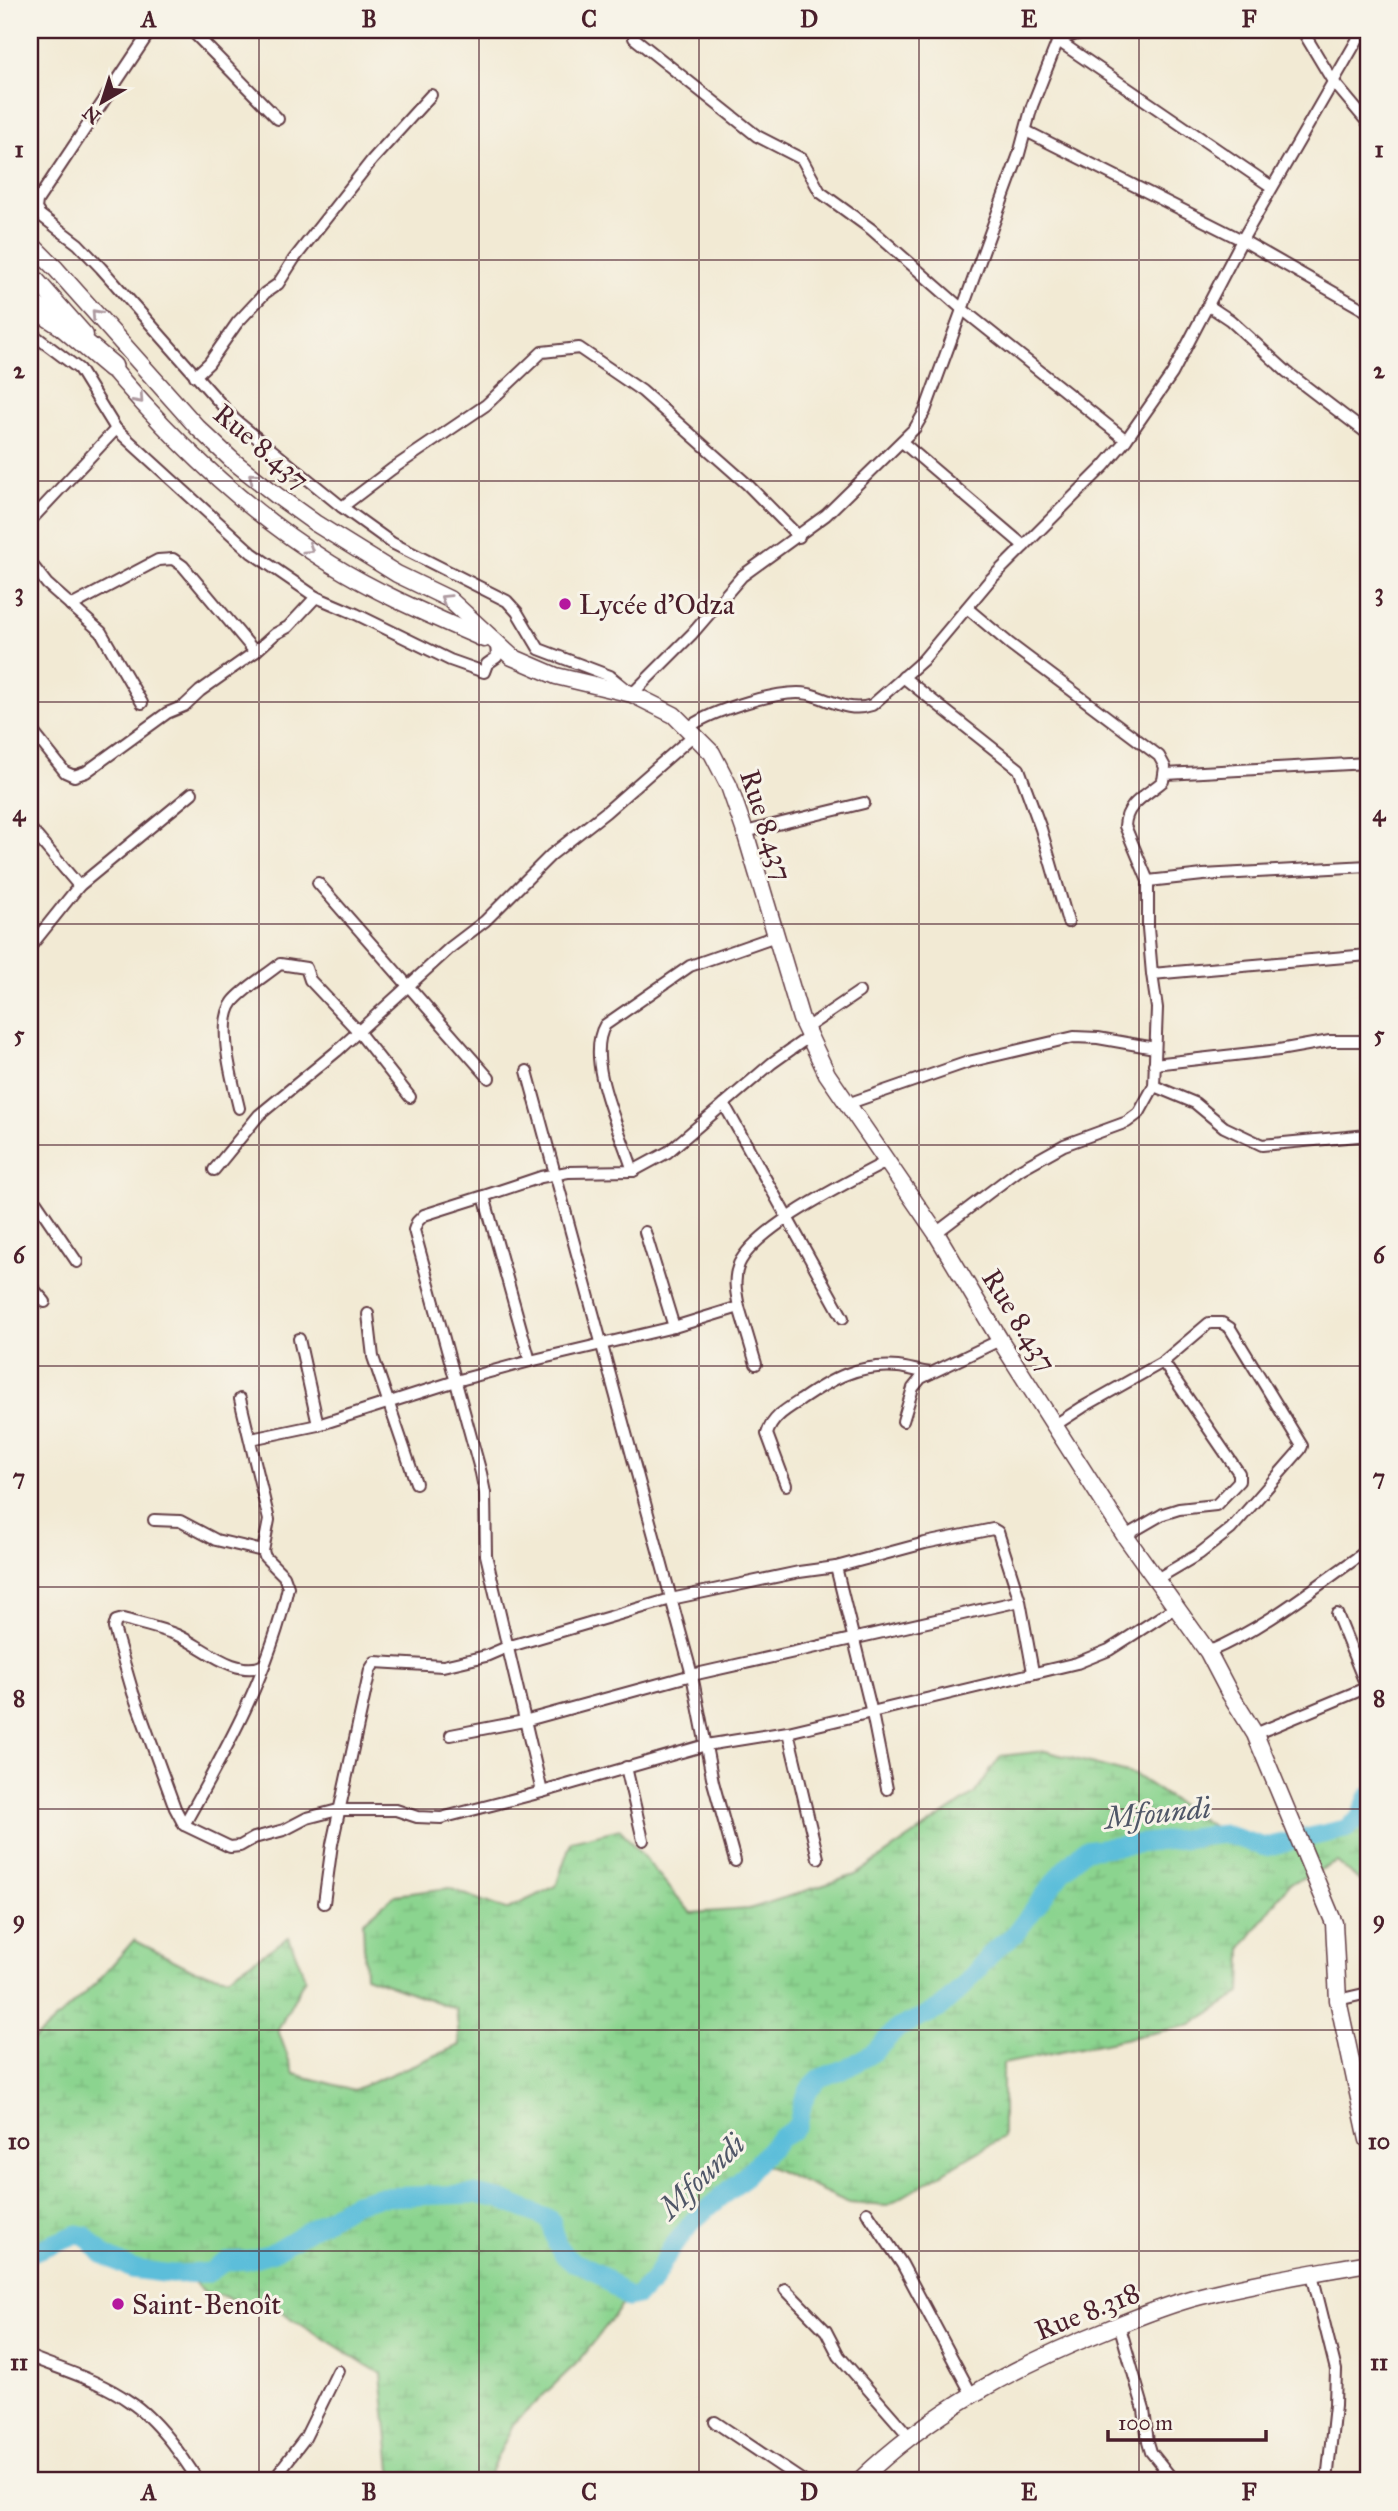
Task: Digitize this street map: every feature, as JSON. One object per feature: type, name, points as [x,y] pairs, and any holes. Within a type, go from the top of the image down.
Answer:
[{"type":"highway","points":[[30,304],[61,324],[112,367]]},
{"type":"main road","name":"Rue 8.437","points":[[30,243],[197,427],[232,460],[315,523],[397,574],[449,599],[512,657],[556,676],[632,694],[674,715],[712,753],[721,768],[745,832],[808,1032],[827,1074],[936,1233],[1000,1340],[1125,1536],[1208,1652],[1255,1734],[1334,1923],[1338,2000],[1368,2140]]},
{"type":"main road","name":"Rue 8.437","points":[[30,273],[173,436],[221,480],[292,538],[333,565],[385,593],[496,644]]},
{"type":"main road","points":[[30,282],[59,304]]},
{"type":"main road","name":"Rue 8.318","points":[[859,2481],[909,2436],[1013,2370],[1119,2324],[1199,2297],[1368,2263]]},
{"type":"street","points":[[151,30],[44,189],[37,201],[36,209],[40,215],[78,244],[101,268],[235,419],[342,507],[392,543],[508,601],[539,649],[610,676],[632,694],[692,634],[741,576],[799,537],[826,515],[915,428],[925,411],[1026,131],[1032,106],[1060,35]]},
{"type":"street","points":[[191,30],[278,120]]},
{"type":"street","points":[[1048,30],[1060,35],[1272,187]]},
{"type":"street","points":[[1060,35],[1090,30]]},
{"type":"street","points":[[1302,30],[1332,80],[1368,123]]},
{"type":"street","points":[[214,1170],[259,1115],[337,1051],[451,947],[485,921],[551,855],[606,812],[703,718],[727,709],[790,694],[806,694],[840,705],[862,708],[872,705],[923,660],[990,580],[1126,440],[1172,373],[1242,240],[1363,30]]},
{"type":"street","points":[[634,38],[757,136],[802,159],[820,192],[871,229],[962,309],[1126,440]]},
{"type":"street","points":[[195,376],[209,363],[237,323],[265,293],[278,284],[294,259],[372,160],[431,96]]},
{"type":"street","points":[[1026,131],[1242,240],[1368,312]]},
{"type":"street","points":[[1209,306],[1230,320],[1287,372],[1368,434]]},
{"type":"street","points":[[30,332],[79,369],[116,429],[252,553],[316,597],[450,660],[484,672],[488,664],[497,657],[496,644]]},
{"type":"street","points":[[342,507],[392,469],[486,405],[542,352],[579,348],[642,391],[747,484],[799,537]]},
{"type":"street","points":[[30,521],[116,429]]},
{"type":"street","points":[[902,442],[1024,546]]},
{"type":"street","points":[[71,606],[158,560],[173,559],[183,566],[255,652]]},
{"type":"street","points":[[30,562],[47,584],[101,632],[142,703]]},
{"type":"street","points":[[30,728],[65,772],[74,776],[86,772],[167,713],[184,706],[275,634],[288,627],[316,597]]},
{"type":"street","points":[[936,1233],[1019,1170],[1046,1154],[1127,1122],[1139,1113],[1154,1086],[1157,1008],[1148,928],[1149,881],[1125,826],[1130,806],[1163,781],[1165,767],[1159,756],[1010,644],[967,608]]},
{"type":"street","points":[[904,677],[1019,769],[1041,829],[1069,922]]},
{"type":"street","points":[[1166,774],[1368,763]]},
{"type":"street","points":[[30,947],[79,886],[192,793]]},
{"type":"street","points":[[745,832],[864,803]]},
{"type":"street","points":[[30,828],[79,886]]},
{"type":"street","points":[[1149,881],[1203,875],[1368,866]]},
{"type":"street","points":[[318,883],[489,1077]]},
{"type":"street","points":[[633,1171],[602,1074],[600,1033],[605,1025],[690,966],[776,936]]},
{"type":"street","points":[[1152,974],[1368,955]]},
{"type":"street","points":[[239,1108],[230,1070],[225,1021],[233,1002],[280,964],[306,968],[310,980],[358,1030],[410,1097]]},
{"type":"street","points":[[542,1792],[486,1555],[485,1493],[414,1230],[417,1222],[424,1215],[554,1175],[633,1171],[668,1152],[859,992]]},
{"type":"street","points":[[847,1104],[968,1062],[1074,1037],[1098,1038],[1155,1048]]},
{"type":"street","points":[[1154,1064],[1279,1050],[1330,1041],[1368,1041]]},
{"type":"street","points":[[527,1070],[692,1675],[723,1823],[735,1861]]},
{"type":"street","points":[[1154,1086],[1195,1103],[1224,1127],[1262,1145],[1368,1135]]},
{"type":"street","points":[[724,1104],[844,1318]]},
{"type":"street","points":[[756,1364],[739,1307],[735,1283],[738,1266],[763,1238],[789,1217],[886,1162]]},
{"type":"street","points":[[30,1193],[77,1262]]},
{"type":"street","points":[[484,1196],[530,1361]]},
{"type":"street","points":[[645,1232],[674,1327]]},
{"type":"street","points":[[30,1286],[45,1302]]},
{"type":"street","points":[[251,1439],[318,1425],[456,1381],[674,1327],[739,1307]]},
{"type":"street","points":[[368,1314],[373,1357],[416,1483]]},
{"type":"street","points":[[1055,1425],[1083,1406],[1163,1362],[1209,1323],[1222,1323],[1230,1328],[1302,1446],[1231,1529],[1199,1554],[1155,1580]]},
{"type":"street","points":[[299,1339],[318,1425]]},
{"type":"street","points":[[903,1421],[913,1388],[921,1378],[1000,1340]]},
{"type":"street","points":[[1125,1536],[1163,1514],[1179,1509],[1216,1505],[1239,1481],[1239,1473],[1163,1362]]},
{"type":"street","points":[[786,1485],[767,1434],[774,1420],[786,1410],[849,1371],[894,1367],[931,1373]]},
{"type":"street","points":[[184,1825],[232,1738],[264,1665],[288,1587],[284,1576],[265,1558],[263,1551],[269,1520],[240,1399]]},
{"type":"street","points":[[154,1520],[180,1521],[216,1539],[263,1551]]},
{"type":"street","points":[[324,1903],[338,1810],[372,1664],[375,1661],[443,1666],[486,1657],[507,1647],[671,1599],[799,1572],[836,1567],[993,1529],[999,1532],[1020,1601],[1033,1672]]},
{"type":"street","points":[[1208,1652],[1225,1645],[1298,1602],[1368,1550]]},
{"type":"street","points":[[836,1567],[855,1638],[887,1789]]},
{"type":"street","points":[[451,1735],[524,1721],[692,1675],[1020,1601]]},
{"type":"street","points":[[264,1665],[247,1669],[222,1660],[178,1635],[123,1619],[116,1620],[114,1628],[133,1693],[175,1808],[184,1825],[230,1847],[284,1830],[307,1818],[338,1810],[396,1810],[417,1817],[441,1818],[706,1745],[788,1732],[872,1713],[1093,1657],[1176,1607]]},
{"type":"street","points":[[1255,1734],[1367,1687],[1337,1614]]},
{"type":"street","points":[[788,1732],[818,1858]]},
{"type":"street","points":[[626,1767],[643,1840]]},
{"type":"street","points":[[1338,2000],[1368,1993]]},
{"type":"street","points":[[867,2212],[902,2264],[972,2395]]},
{"type":"street","points":[[1312,2274],[1336,2370],[1327,2481]]},
{"type":"street","points":[[785,2289],[826,2331],[839,2356],[909,2436]]},
{"type":"street","points":[[1119,2324],[1144,2410],[1151,2452],[1174,2481]]},
{"type":"street","points":[[30,2357],[84,2378],[139,2408],[190,2467],[198,2481]]},
{"type":"street","points":[[272,2481],[305,2438],[338,2371]]},
{"type":"street","points":[[715,2422],[803,2481]]},
{"type":"green space","points":[[1045,1751],[1135,1775],[1224,1834],[1265,1847],[1345,1829],[1359,1819],[1368,1797],[1368,1888],[1337,1862],[1289,1884],[1242,1948],[1241,1993],[1191,2025],[1003,2064],[1003,2137],[887,2206],[849,2203],[759,2162],[689,2227],[669,2251],[648,2286],[628,2298],[580,2360],[513,2424],[486,2481],[396,2481],[391,2469],[381,2374],[280,2311],[205,2292],[183,2272],[151,2272],[118,2264],[100,2253],[87,2237],[80,2234],[63,2237],[30,2253],[30,2043],[97,1982],[134,1940],[193,1970],[228,1977],[289,1937],[305,1978],[278,2030],[294,2074],[354,2090],[460,2045],[456,2009],[365,1976],[363,1922],[395,1895],[449,1888],[506,1910],[556,1886],[571,1841],[620,1829],[691,1913],[749,1909],[855,1875],[974,1794],[1001,1756]]},
{"type":"waterway","name":"Mfoundi","points":[[30,2253],[77,2234],[86,2236],[102,2254],[132,2269],[172,2274],[208,2273],[227,2261],[247,2260],[271,2253],[352,2204],[378,2197],[474,2194],[500,2199],[551,2220],[557,2245],[564,2255],[572,2262],[597,2272],[628,2298],[637,2296],[652,2283],[670,2250],[694,2220],[740,2181],[780,2138],[798,2124],[803,2102],[810,2088],[820,2078],[851,2066],[874,2052],[898,2028],[939,2009],[962,1988],[995,1949],[1015,1934],[1062,1872],[1084,1850],[1224,1834],[1265,1847],[1345,1829],[1359,1819],[1368,1797]]},
{"type":"place","name":"Lycée d'Odza","points":[[565,604]]},
{"type":"place","name":"Saint-Benoît","points":[[118,2304]]}]
